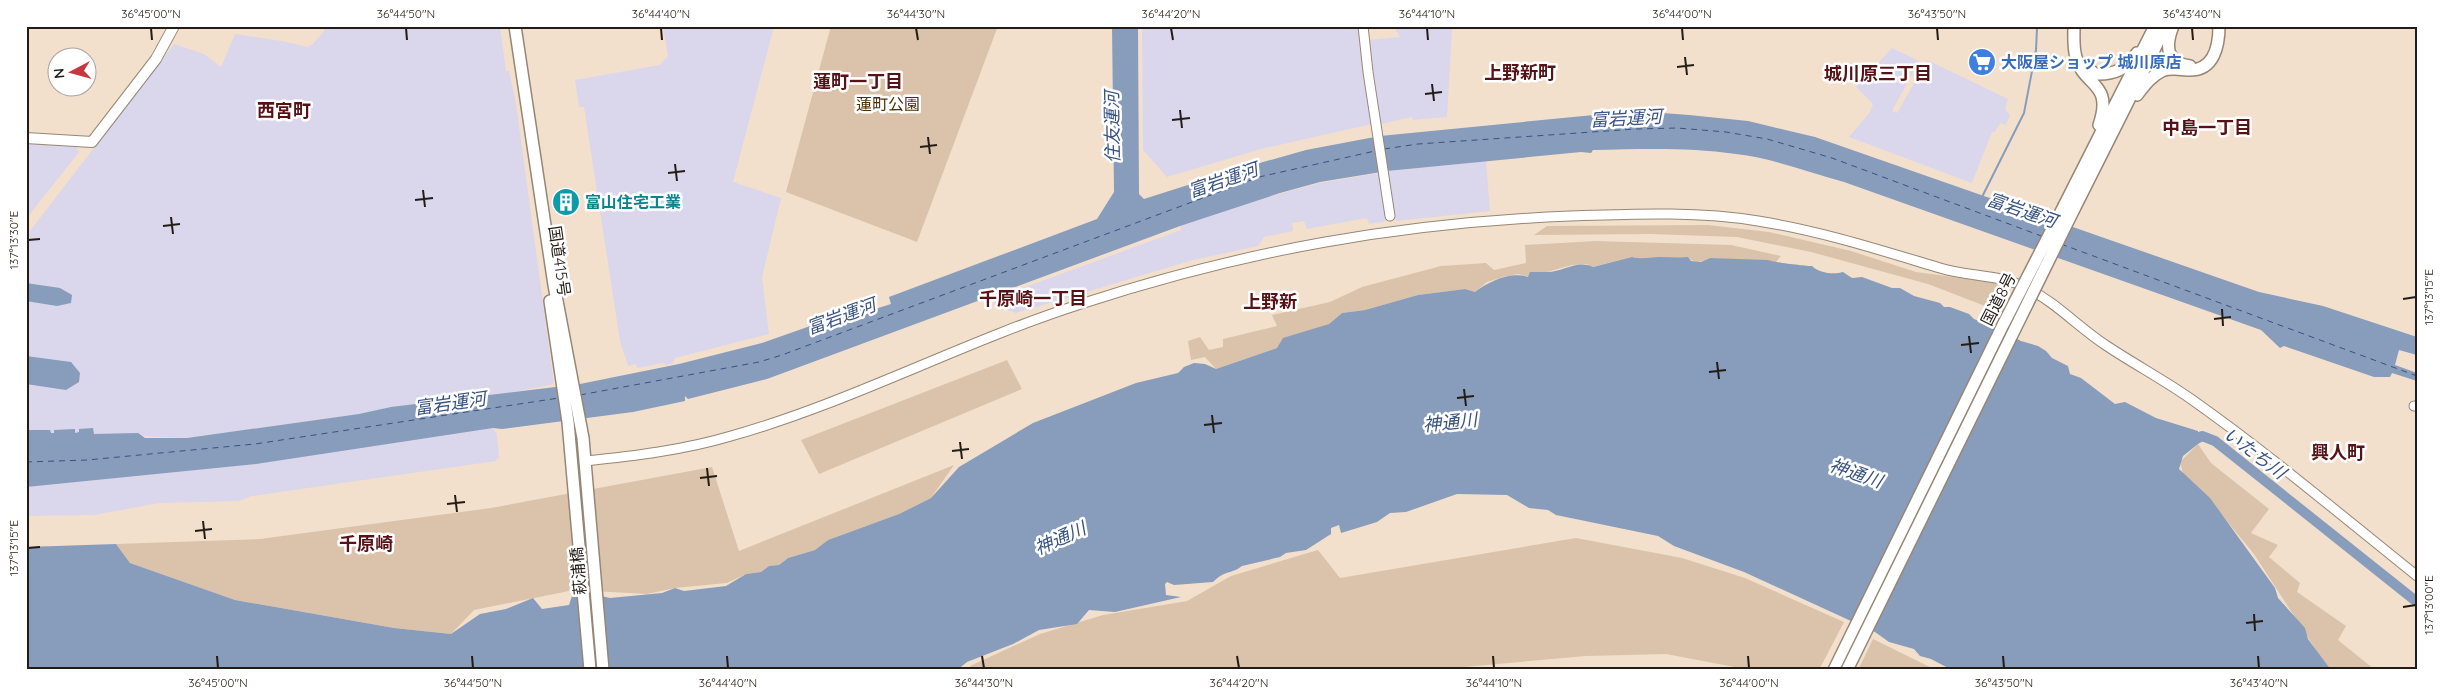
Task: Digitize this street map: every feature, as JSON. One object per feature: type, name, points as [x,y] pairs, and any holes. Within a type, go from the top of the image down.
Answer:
[{"type":"highway","name":"国道415号","points":[[508,26],[568,383],[580,420],[585,465]]},
{"type":"highway","name":"国道415号","points":[[515,26],[568,383],[568,422],[573,472]]},
{"type":"highway","points":[[2069,204],[2104,113],[2103,98],[2099,89],[2076,58],[2074,26]]},
{"type":"highway","points":[[2080,26],[2081,57],[2086,66],[2096,74],[2117,72],[2127,65],[2158,31],[2172,26]]},
{"type":"highway","points":[[2158,31],[2167,44],[2170,54],[2179,64],[2190,66],[2202,63],[2210,54],[2213,26]]},
{"type":"highway","points":[[2109,139],[2150,79],[2164,70],[2192,70],[2204,66],[2215,55],[2219,26]]},
{"type":"highway","name":"国道8号","points":[[1834,670],[2158,31]]},
{"type":"highway","name":"国道8号","points":[[1847,670],[2069,204],[2109,139],[2158,31]]},
{"type":"highway","name":"萩浦橋","points":[[585,465],[603,670]]},
{"type":"highway","name":"萩浦橋","points":[[573,472],[590,670]]},
{"type":"main road","points":[[26,138],[92,142],[156,59],[174,26]]},
{"type":"street","points":[[1363,26],[1390,216]]},
{"type":"street","points":[[585,465],[645,455],[736,435],[907,373],[1079,304],[1174,275],[1274,251],[1360,235],[1463,222],[1597,215],[1710,216],[1808,230],[1962,274],[2010,280],[2029,289],[2050,300],[2094,337],[2198,404],[2286,471],[2417,576]]},
{"type":"shaded area","points":[[328,26],[500,26],[506,71],[509,71],[516,104],[554,384],[504,394],[187,438],[93,434],[93,429],[75,433],[75,430],[54,430],[54,433],[50,433],[50,430],[29,431],[29,433],[26,433],[26,236],[174,44],[204,54],[221,67],[235,34],[307,47],[313,44]]},
{"type":"shaded area","points":[[663,26],[774,26],[733,182],[781,198],[762,277],[769,334],[675,358],[673,363],[666,365],[664,363],[637,368],[636,364],[628,366],[620,341],[584,107],[579,107],[575,80],[660,65],[668,56]]},
{"type":"shaded area","points":[[1142,26],[1359,26],[1372,124],[1261,149],[1167,177],[1143,150]]},
{"type":"shaded area","points":[[1393,26],[1450,26],[1452,31],[1447,117],[1413,120],[1412,117],[1381,124],[1368,40],[1400,37]]},
{"type":"shaded area","points":[[1892,48],[1919,61],[1892,111],[1897,113],[1927,60],[2008,99],[2005,109],[2010,115],[2006,125],[2000,123],[1995,132],[1992,132],[1972,183],[1849,137],[1870,112],[1873,104],[1856,87]]},
{"type":"shaded area","points":[[26,142],[76,146],[79,152],[26,219]]},
{"type":"shaded area","points":[[1486,161],[1490,211],[1396,221],[1387,171]]},
{"type":"shaded area","points":[[1379,173],[1387,221],[1369,224],[1367,218],[1307,229],[1304,221],[1292,223],[1293,231],[1264,237],[1258,246],[1193,260],[1016,313],[994,305],[993,299],[1181,230],[1180,226],[1246,203],[1320,183]]},
{"type":"shaded area","points":[[493,428],[497,435],[499,457],[496,461],[252,496],[239,501],[159,503],[94,515],[26,516],[26,487]]},
{"type":"green space","name":"蓮町公園","points":[[831,26],[998,26],[917,242],[786,192]]},
{"type":"green space","points":[[1708,225],[1769,232],[1851,251],[1916,272],[2012,285],[1998,311],[1928,284],[1811,252],[1737,237],[1650,234],[1534,235],[1547,226]]},
{"type":"green space","points":[[1596,241],[1731,245],[1781,256],[1775,263],[1710,258],[1696,261],[1687,257],[1668,259],[1661,257],[1641,260],[1632,257],[1592,267],[1587,264],[1572,265],[1529,277],[1518,274],[1487,282],[1475,292],[1465,289],[1418,295],[1365,310],[1342,313],[1329,324],[1277,348],[1216,369],[1205,357],[1191,360],[1188,341],[1200,337],[1209,350],[1223,347],[1223,339],[1277,326],[1272,315],[1330,302],[1362,287],[1441,266],[1486,263],[1494,270],[1526,263],[1525,245]]},
{"type":"green space","points":[[1007,360],[1022,389],[819,474],[801,440]]},
{"type":"green space","points":[[2198,444],[2211,463],[2269,509],[2251,533],[2278,545],[2269,557],[2300,583],[2297,592],[2346,626],[2338,640],[2375,670],[2329,670],[2254,554],[2211,502],[2183,474],[2180,462]]},
{"type":"green space","points":[[954,465],[931,498],[899,514],[828,540],[815,550],[788,558],[779,565],[769,566],[761,572],[746,574],[727,583],[675,588],[647,594],[574,590],[474,610],[451,634],[394,628],[235,600],[130,563],[116,544],[260,539],[491,508],[712,467],[739,551]]},
{"type":"green space","points":[[1576,538],[1682,558],[1745,578],[1844,622],[1819,670],[1750,670],[1666,654],[1586,656],[1431,670],[966,670],[972,665],[1040,634],[1103,615],[1187,601],[1231,576],[1318,550],[1340,578]]},
{"type":"green space","points":[[1873,639],[1936,670],[1858,670]]},
{"type":"water","name":"富岩運河","points":[[1112,26],[1138,26],[1139,194],[1144,199],[1306,150],[1380,136],[1604,114],[1649,112],[1748,121],[1815,137],[2259,292],[2323,306],[2417,337],[2417,355],[2399,350],[2395,365],[2417,373],[2417,381],[2392,373],[2390,377],[2374,377],[2284,346],[2280,348],[2261,330],[1844,182],[1790,166],[1750,156],[1700,150],[1593,150],[1591,153],[1581,152],[1387,171],[1320,182],[1280,193],[1180,226],[767,379],[688,399],[685,396],[685,401],[633,412],[502,429],[493,428],[256,464],[26,487],[26,433],[29,433],[29,430],[50,430],[51,433],[54,433],[54,430],[75,429],[75,433],[79,432],[79,429],[93,428],[94,434],[138,433],[145,438],[187,438],[359,414],[391,407],[580,384],[679,364],[762,343],[870,305],[872,310],[891,304],[889,297],[1097,219],[1114,192]]},
{"type":"water","name":"神通川","points":[[1632,257],[1688,257],[1691,261],[1701,262],[1710,258],[1768,260],[1812,266],[1827,273],[1843,272],[1852,278],[1862,277],[1892,288],[1900,288],[1914,296],[1969,314],[1974,319],[1993,326],[2021,341],[2038,346],[2052,358],[2068,366],[2070,374],[2081,378],[2115,404],[2125,402],[2156,418],[2198,431],[2198,444],[2183,456],[2179,469],[2210,498],[2275,588],[2278,598],[2305,628],[2308,639],[2331,670],[1952,670],[1931,659],[1920,656],[1914,649],[1889,642],[1875,632],[1744,572],[1674,546],[1658,536],[1556,515],[1548,510],[1529,508],[1507,495],[1457,494],[1406,512],[1390,513],[1377,522],[1341,533],[1339,525],[1331,528],[1331,534],[1306,550],[1286,553],[1280,557],[1242,566],[1213,582],[1174,585],[1167,582],[1165,584],[1166,595],[1181,597],[1115,612],[1089,610],[1077,624],[1039,630],[1013,644],[967,662],[957,670],[26,670],[26,547],[116,544],[130,563],[235,600],[394,628],[451,634],[480,614],[506,609],[533,598],[542,609],[569,605],[574,590],[610,598],[662,593],[675,588],[684,591],[726,586],[746,574],[761,572],[769,566],[779,565],[788,558],[815,550],[828,540],[899,514],[931,498],[959,467],[1033,423],[1136,383],[1178,373],[1184,367],[1194,363],[1205,364],[1216,369],[1277,348],[1283,338],[1329,324],[1342,313],[1365,310],[1418,295],[1465,289],[1475,292],[1493,281],[1507,276],[1521,275],[1528,277],[1530,272],[1552,272],[1575,265],[1593,267]]},
{"type":"water","points":[[26,283],[60,288],[72,295],[71,303],[57,306],[26,301]]},
{"type":"water","points":[[26,356],[71,362],[80,373],[79,382],[66,390],[26,384]]},
{"type":"waterway","points":[[1983,195],[2024,113],[2036,50],[2037,28]]},
{"type":"waterway","name":"いたち川","points":[[2187,444],[2202,436],[2215,441],[2417,602]]},
{"type":"ferry route","points":[[1384,149],[1418,144],[1636,129],[1677,128],[1726,132],[1767,139],[1832,158],[2044,237]]},
{"type":"ferry route","points":[[580,395],[759,362],[782,355],[1259,177],[1375,151]]},
{"type":"ferry route","points":[[2061,244],[2417,376]]},
{"type":"ferry route","points":[[26,462],[87,460],[255,444],[559,398]]},
{"type":"place","name":"大阪屋ショップ 城川原店","points":[[1982,62]]},
{"type":"place","name":"富山住宅工業","points":[[566,202]]},
{"type":"district","name":"上野新町","points":[[1520,72]]},
{"type":"district","name":"城川原三丁目","points":[[1878,73]]},
{"type":"district","name":"蓮町一丁目","points":[[858,81]]},
{"type":"district","name":"西宮町","points":[[284,110]]},
{"type":"district","name":"中島一丁目","points":[[2207,127]]},
{"type":"district","name":"千原崎一丁目","points":[[1033,298]]},
{"type":"district","name":"上野新","points":[[1270,301]]},
{"type":"district","name":"興人町","points":[[2338,452]]},
{"type":"district","name":"千原崎","points":[[366,543]]},
{"type":"water label","name":"住友運河","points":[[1112,127]]}]
